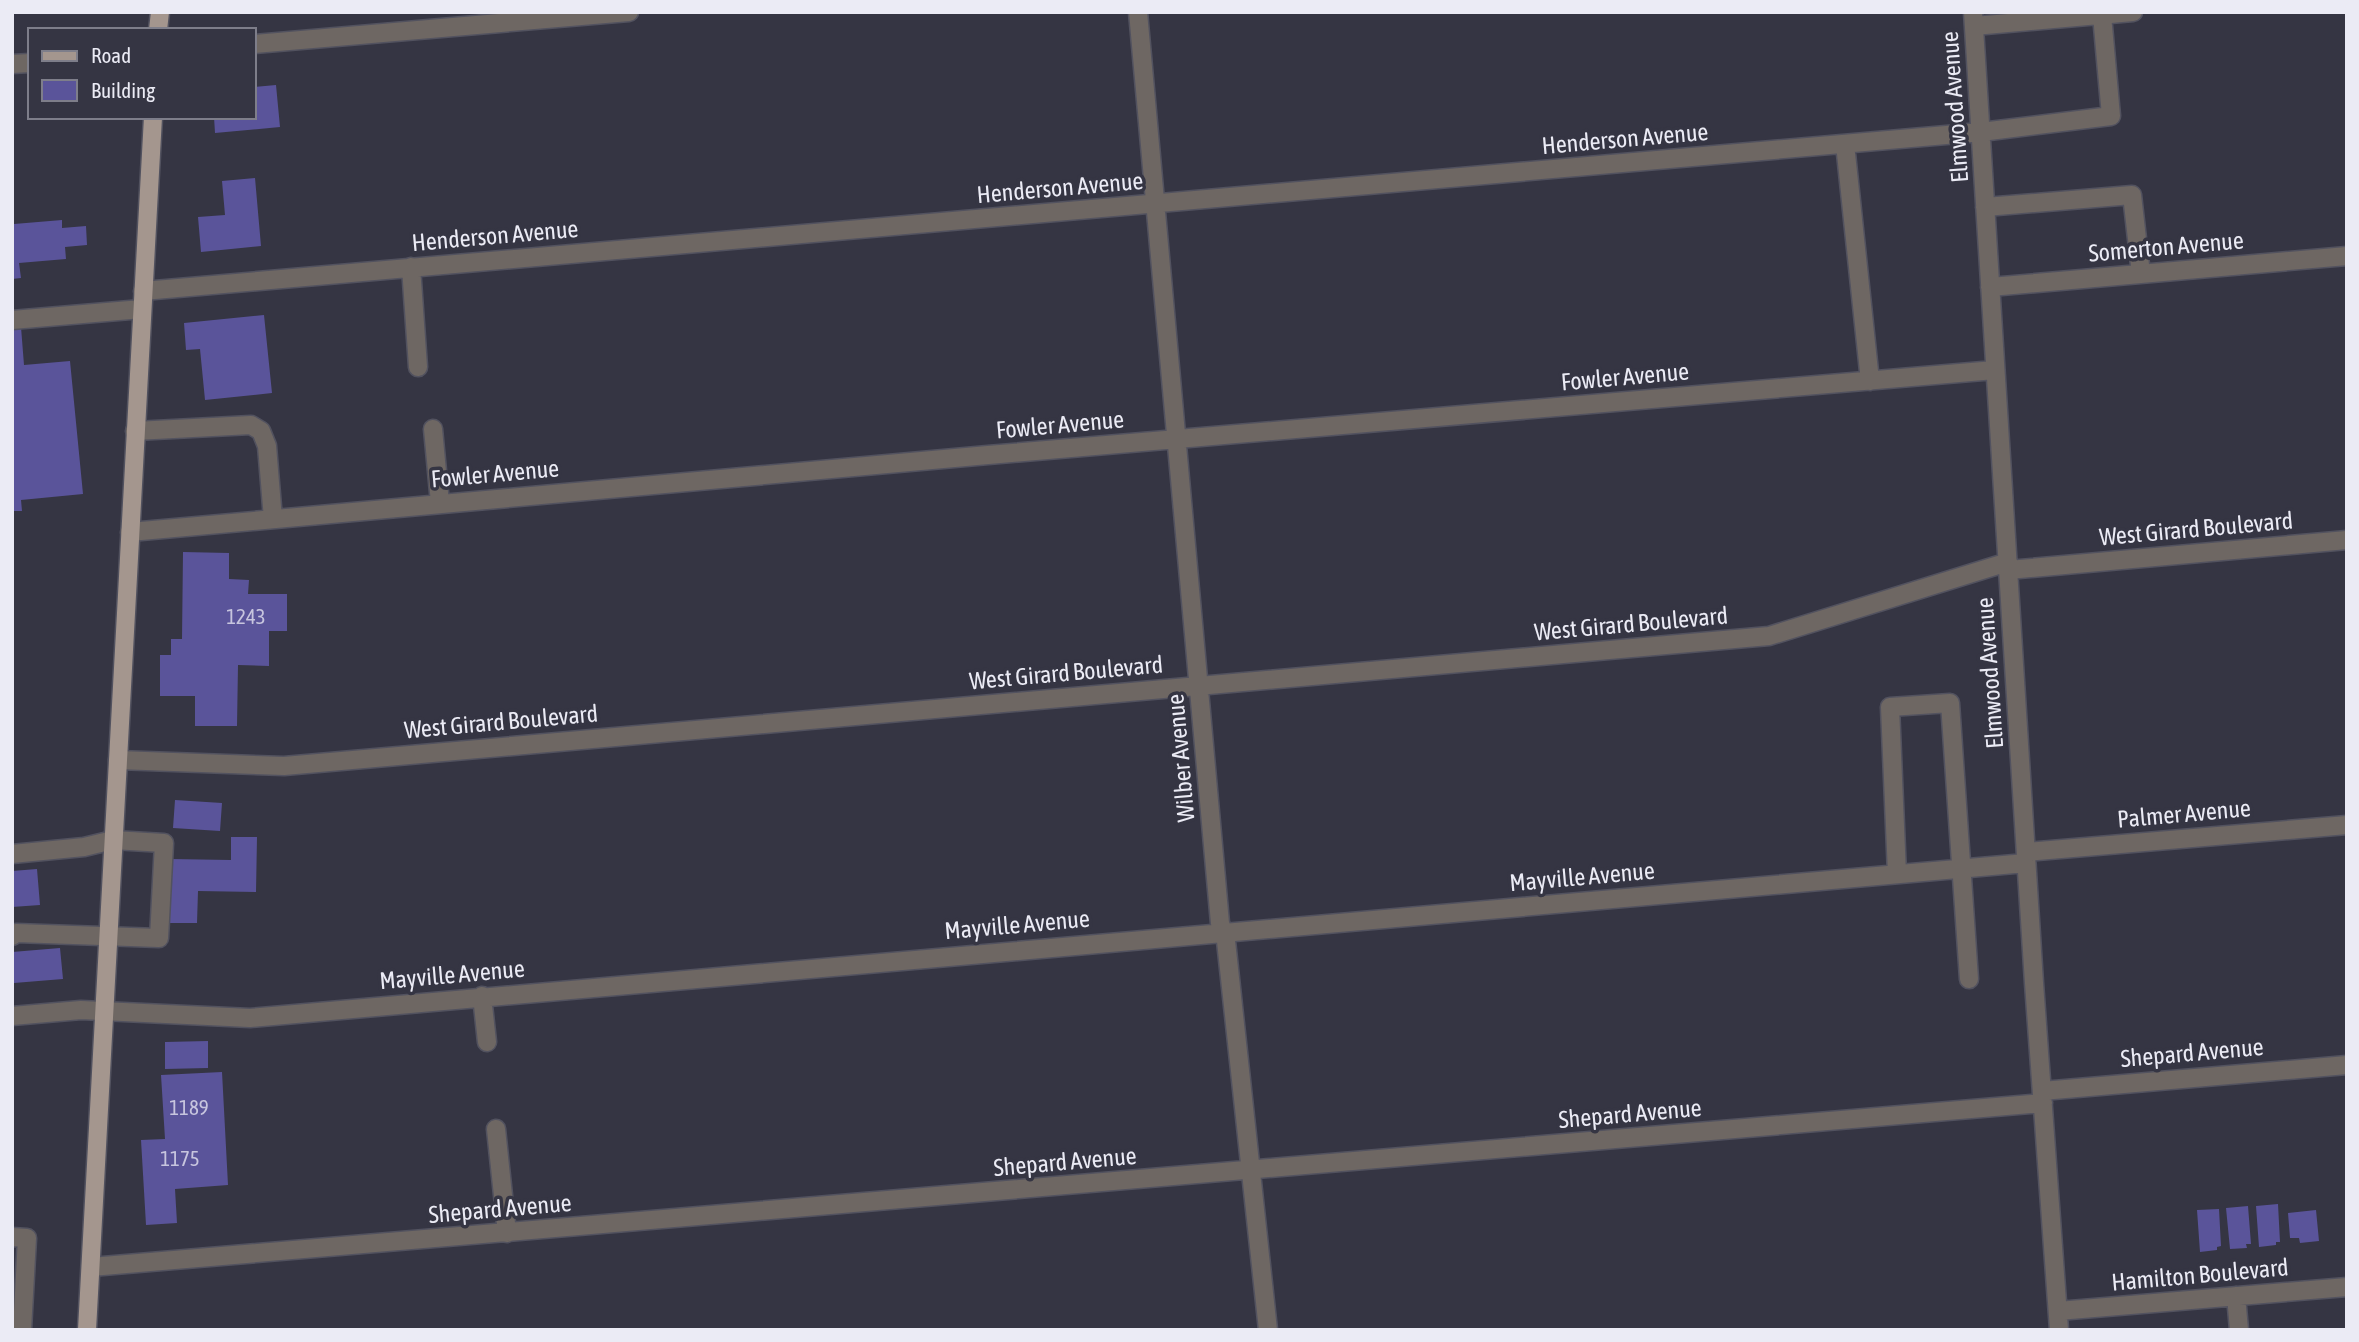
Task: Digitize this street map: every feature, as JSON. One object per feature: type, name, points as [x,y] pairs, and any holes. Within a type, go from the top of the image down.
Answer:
[{"type":"main road","points":[[87,1330],[153,119]]},
{"type":"street","points":[[256,44],[629,12]]},
{"type":"street","name":"Wilber Avenue","points":[[1138,12],[1222,932],[1226,941],[1268,1330]]},
{"type":"street","points":[[1974,19],[2133,12]]},
{"type":"street","name":"Henderson Avenue","points":[[12,320],[143,300],[411,267],[1981,132],[2111,116],[2102,15]]},
{"type":"street","name":"Elmwood Avenue","points":[[1974,19],[2026,858],[2059,1330]]},
{"type":"street","points":[[1845,144],[1870,381]]},
{"type":"street","points":[[1985,206],[2132,195],[2141,274]]},
{"type":"street","name":"Somerton Avenue","points":[[1990,287],[2347,256]]},
{"type":"street","points":[[411,267],[418,367]]},
{"type":"street","name":"Fowler Avenue","points":[[130,532],[1995,370]]},
{"type":"street","points":[[135,431],[251,425],[261,431],[267,446],[273,519]]},
{"type":"street","points":[[433,429],[440,503]]},
{"type":"street","name":"West Girard Boulevard","points":[[118,760],[284,766],[1769,636],[2008,566],[2347,540]]},
{"type":"street","points":[[1897,874],[1890,707],[1950,703],[1969,979]]},
{"type":"street","name":"Palmer Avenue","points":[[2026,858],[2347,825]]},
{"type":"street","points":[[12,854],[84,847],[113,840],[164,843],[159,938],[16,933],[12,936]]},
{"type":"street","name":"Mayville Avenue","points":[[12,1016],[82,1010],[250,1018],[1897,874],[2026,858]]},
{"type":"street","points":[[482,996],[487,1042]]},
{"type":"street","name":"Shepard Avenue","points":[[91,1267],[1251,1171],[2042,1097],[2347,1065]]},
{"type":"street","points":[[496,1129],[507,1233]]},
{"type":"street","points":[[12,1237],[27,1238],[22,1330]]},
{"type":"street","name":"Hamilton Boulevard","points":[[2058,1311],[2347,1287]]},
{"type":"street","points":[[2236,1296],[2239,1330]]},
{"type":"building","points":[[276,85],[280,127],[215,133],[214,119],[256,119],[256,87]]},
{"type":"building","points":[[255,178],[261,246],[201,252],[198,217],[225,215],[222,181]]},
{"type":"building","points":[[62,220],[62,228],[86,226],[87,245],[65,247],[66,259],[19,263],[21,278],[12,279],[14,224]]},
{"type":"building","points":[[264,315],[272,393],[205,400],[200,349],[186,350],[184,323]]},
{"type":"building","points":[[12,327],[21,327],[24,365],[70,361],[83,494],[21,500],[22,511],[12,511]]},
{"type":"building","points":[[183,552],[229,553],[229,579],[249,580],[248,594],[287,594],[287,631],[269,631],[269,666],[238,665],[237,726],[195,726],[195,696],[160,696],[160,655],[171,655],[171,639],[182,639]]},
{"type":"building","points":[[175,800],[222,803],[220,831],[173,828]]},
{"type":"building","points":[[231,837],[257,837],[256,892],[198,891],[197,923],[169,923],[170,859],[231,860]]},
{"type":"building","points":[[37,869],[40,905],[12,907],[12,871]]},
{"type":"building","points":[[60,948],[63,979],[14,983],[12,952]]},
{"type":"building","points":[[208,1041],[208,1068],[165,1069],[165,1042]]},
{"type":"building","points":[[222,1072],[228,1185],[175,1189],[177,1223],[146,1225],[141,1140],[165,1139],[161,1075]]},
{"type":"building","points":[[2278,1204],[2280,1242],[2259,1247],[2256,1206]]},
{"type":"building","points":[[2248,1206],[2251,1244],[2246,1244],[2247,1248],[2230,1249],[2226,1208]]},
{"type":"building","points":[[2219,1209],[2221,1246],[2217,1247],[2217,1250],[2200,1252],[2197,1210]]},
{"type":"building","points":[[2316,1210],[2319,1241],[2300,1243],[2299,1238],[2290,1238],[2288,1213]]}]
